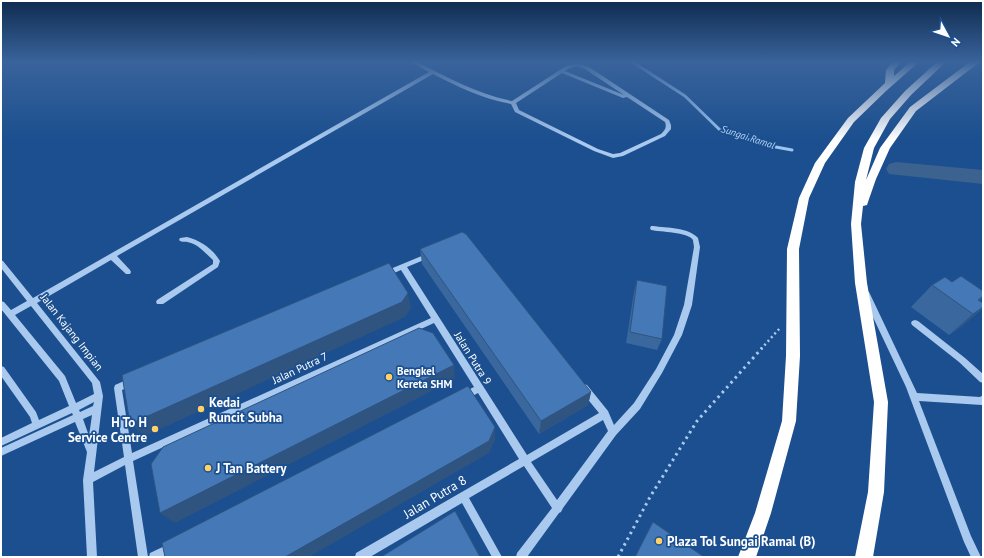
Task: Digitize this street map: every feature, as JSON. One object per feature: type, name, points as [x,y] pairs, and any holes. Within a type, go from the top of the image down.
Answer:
[{"type":"highway","points":[[747,557],[763,513],[788,420],[793,356],[793,248],[804,198],[820,163],[851,120],[886,87]]},
{"type":"highway","points":[[864,557],[876,492],[881,402],[861,283],[856,224],[860,182],[869,148],[886,118],[915,87]]},
{"type":"highway","points":[[856,224],[871,179],[885,148],[913,109],[942,87]]},
{"type":"street","points":[[9,315],[407,87]]},
{"type":"street","points":[[467,87],[499,101],[513,103],[538,87]]},
{"type":"street","points":[[600,87],[638,102]]},
{"type":"street","points":[[513,103],[517,111],[524,115],[596,150],[613,156],[621,155],[663,135],[668,130],[669,125],[667,121],[616,87]]},
{"type":"street","points":[[521,557],[558,509],[613,432],[637,406],[659,371],[678,335],[688,305],[697,247],[696,240],[690,235],[683,233],[653,228]]},
{"type":"street","points":[[160,302],[216,265],[217,261],[215,258],[196,242],[187,239],[182,240]]},
{"type":"street","points":[[381,276],[434,253]]},
{"type":"street","points":[[112,256],[128,272]]},
{"type":"street","name":"Jalan Kajang Impian","points":[[1,263],[33,301],[96,382],[98,396],[88,480],[92,557]]},
{"type":"street","name":"Jalan Putra 9","points":[[402,267],[524,460],[558,509]]},
{"type":"street","points":[[861,283],[913,397],[967,539],[976,557]]},
{"type":"street","name":"Jalan Kajang Impian","points":[[1,304],[62,379],[91,450]]},
{"type":"street","name":"Jalan Putra 7","points":[[88,480],[128,459],[435,319]]},
{"type":"street","points":[[915,323],[962,360],[983,379]]},
{"type":"street","points":[[1,369],[33,415],[37,426]]},
{"type":"street","points":[[140,378],[118,388],[144,557]]},
{"type":"street","points":[[580,382],[605,414],[613,432]]},
{"type":"street","points":[[458,399],[479,388]]},
{"type":"street","points":[[1,442],[98,396]]},
{"type":"street","points":[[913,397],[983,400]]},
{"type":"street","points":[[1,452],[96,408]]},
{"type":"street","name":"Jalan Putra 8","points":[[360,557],[605,414]]},
{"type":"street","points":[[463,496],[497,557]]},
{"type":"street","points":[[154,557],[182,542]]},
{"type":"path","points":[[618,557],[650,497],[697,421],[793,313]]},
{"type":"building","points":[[462,232],[466,234],[591,392],[541,421],[420,249]]},
{"type":"building","points":[[389,263],[408,293],[402,302],[130,424],[122,375]]},
{"type":"building","points":[[961,276],[983,291],[983,296],[978,300],[983,303],[983,307],[973,314],[932,285],[945,277],[952,282]]},
{"type":"building","points":[[637,280],[667,286],[662,339],[630,332]]},
{"type":"building","points":[[419,328],[433,333],[454,365],[160,513],[151,464],[163,447]]},
{"type":"building","points":[[468,386],[495,427],[489,441],[285,557],[165,557],[162,543]]},
{"type":"building","points":[[455,511],[480,557],[381,557]]},
{"type":"building","name":"Plaza Tol Sungai Ramal (B)","points":[[653,522],[704,557],[635,557]]},
{"type":"waterway","name":"Sungai Ramal","points":[[671,87],[685,96],[720,130],[765,145],[792,150]]},
{"type":"waterway","name":"Sungai Ramal","points":[[896,169],[983,177]]},
{"type":"place","name":"Bengkel Kereta SHM","points":[[389,377]]},
{"type":"place","name":"Kedai Runcit Subha","points":[[201,409]]},
{"type":"place","name":"H To H Service Centre","points":[[155,429]]},
{"type":"place","name":"J Tan Battery","points":[[208,468]]},
{"type":"place","name":"Plaza Tol Sungai Ramal (B)","points":[[659,541]]}]
